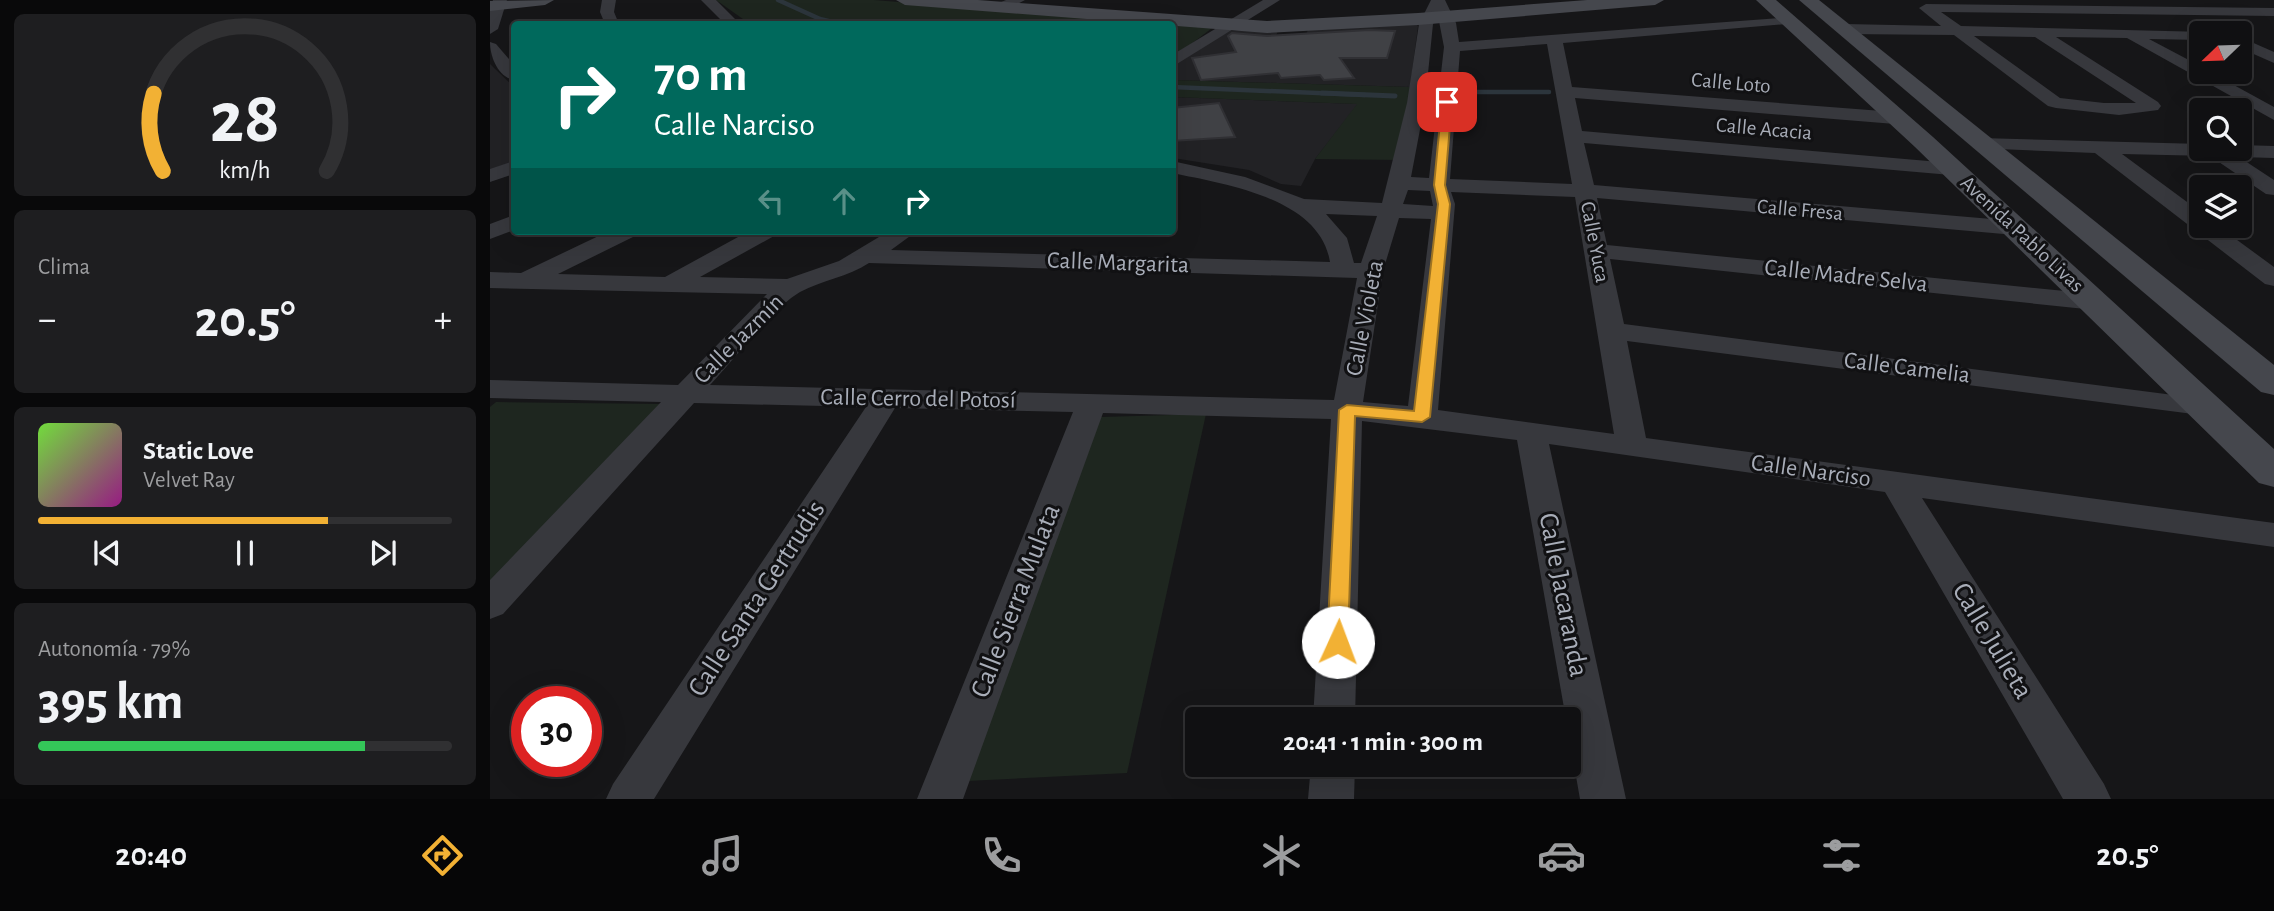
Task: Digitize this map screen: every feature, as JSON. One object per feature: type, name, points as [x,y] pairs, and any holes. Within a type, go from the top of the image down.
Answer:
[{"type":"main road","points":[[495,2],[545,0]]},
{"type":"main road","points":[[905,0],[1003,2],[1314,25],[1438,9],[1555,0]]},
{"type":"main road","points":[[1438,9],[1655,0]]},
{"type":"main road","name":"Avenida Pablo Livas","points":[[1787,7],[1844,29],[2274,384]]},
{"type":"main road","name":"Avenida Pablo Livas","points":[[1787,7],[1895,118],[2095,302],[2274,473]]},
{"type":"street","points":[[609,0],[607,12],[611,21]]},
{"type":"street","points":[[708,0],[730,21]]},
{"type":"street","points":[[1176,60],[1273,0]]},
{"type":"street","points":[[490,29],[495,2]]},
{"type":"street","points":[[2076,4],[2274,114]]},
{"type":"street","points":[[2038,32],[2151,103],[2151,107],[2071,106],[2049,99],[1926,9],[1933,6],[2076,4],[2274,12]]},
{"type":"street","points":[[1452,47],[1554,39],[1787,7]]},
{"type":"street","points":[[1422,417],[1444,204],[1439,185],[1452,47],[1438,9]]},
{"type":"street","name":"Calle Violeta","points":[[1335,707],[1347,410],[1371,271],[1399,183],[1416,103],[1420,62],[1438,9]]},
{"type":"street","points":[[1844,29],[2189,35]]},
{"type":"street","points":[[2252,36],[2263,36]]},
{"type":"street","name":"Calle Yuca","points":[[1554,39],[1597,251],[1632,446]]},
{"type":"street","points":[[490,47],[511,72]]},
{"type":"street","points":[[2252,48],[2274,58]]},
{"type":"street","name":"Calle Loto","points":[[1564,92],[1895,118]]},
{"type":"street","name":"Calle Acacia","points":[[1572,136],[1951,169]]},
{"type":"street","points":[[1981,144],[2189,149]]},
{"type":"street","points":[[2100,147],[2189,214]]},
{"type":"street","points":[[2252,151],[2274,152]]},
{"type":"street","points":[[2232,161],[2274,189]]},
{"type":"street","points":[[490,176],[511,168]]},
{"type":"street","name":"Calle Violeta","points":[[1176,168],[1222,177],[1302,206],[1443,213]]},
{"type":"street","name":"Calle Fresa","points":[[1399,183],[1585,191],[2015,228]]},
{"type":"street","name":"Calle Violeta","points":[[1302,206],[1317,217],[1337,241],[1343,270]]},
{"type":"street","points":[[490,232],[511,223]]},
{"type":"street","points":[[524,281],[619,235]]},
{"type":"street","points":[[670,284],[759,235]]},
{"type":"street","name":"Calle Jazmín","points":[[490,604],[753,320],[790,287],[848,266],[899,235]]},
{"type":"street","points":[[2220,238],[2274,279]]},
{"type":"street","name":"Calle Madre Selva","points":[[1597,251],[2095,302]]},
{"type":"street","name":"Calle Margarita","points":[[865,256],[1371,271]]},
{"type":"street","points":[[490,280],[790,287]]},
{"type":"street","name":"Calle Camelia","points":[[1612,331],[2201,406]]},
{"type":"street","name":"Calle Cerro del Potosí","points":[[490,388],[1347,410]]},
{"type":"street","name":"Calle Santa Gertrudis","points":[[629,799],[886,399]]},
{"type":"street","name":"Calle Sierra Mulata","points":[[940,799],[1091,404]]},
{"type":"street","name":"Calle Narciso","points":[[1347,410],[1422,417],[2274,535]]},
{"type":"street","name":"Calle Jacaranda","points":[[1531,433],[1603,799]]},
{"type":"street","name":"Calle Julieta","points":[[1896,482],[2088,799]]},
{"type":"street","points":[[1331,799],[1332,777]]},
{"type":"shaded area","points":[[716,0],[874,0],[1130,21],[746,21]]},
{"type":"shaded area","points":[[1415,23],[1418,26],[1410,87],[1176,80],[1176,60],[1230,31],[1279,29],[1273,42],[1301,44],[1309,28]]},
{"type":"shaded area","points":[[1176,25],[1212,28],[1176,56]]},
{"type":"shaded area","points":[[490,64],[511,84],[511,163],[490,172]]},
{"type":"shaded area","points":[[1176,80],[1410,87],[1402,160],[1315,159],[1357,104],[1176,97]]},
{"type":"shaded area","points":[[1176,97],[1358,104],[1315,159],[1301,186],[1281,184],[1249,170],[1176,158]]},
{"type":"shaded area","points":[[496,402],[662,404],[490,582],[490,407]]},
{"type":"shaded area","points":[[1206,414],[1127,773],[967,781],[1101,417]]},
{"type":"building","points":[[1395,31],[1387,58],[1340,58],[1354,78],[1324,80],[1320,75],[1281,78],[1278,73],[1201,80],[1192,58],[1236,52],[1228,36],[1232,33],[1267,36]]},
{"type":"building","points":[[1219,103],[1235,137],[1176,141],[1176,108]]},
{"type":"waterway","points":[[778,0],[828,21]]},
{"type":"waterway","points":[[1176,87],[1365,95]]},
{"type":"waterway","points":[[1467,92],[1549,92]]},
{"type":"waterway","points":[[1322,93],[1395,96]]},
{"type":"route","points":[[1338,642],[1347,410],[1422,417],[1444,204],[1439,185],[1447,102]]}]
